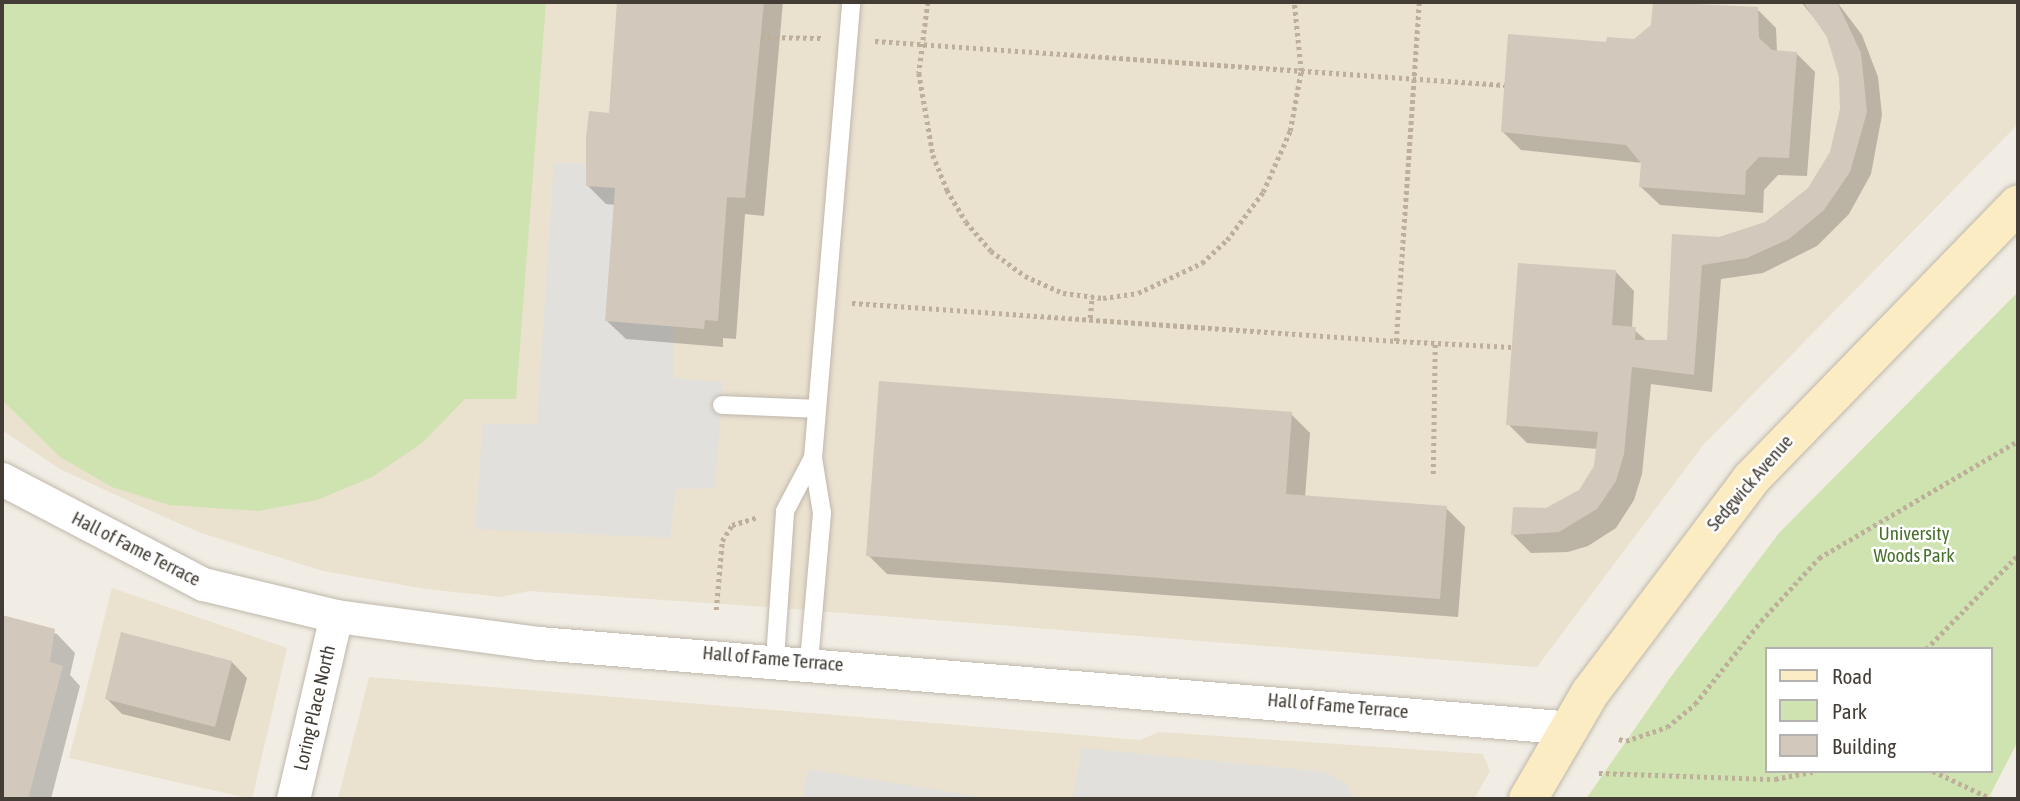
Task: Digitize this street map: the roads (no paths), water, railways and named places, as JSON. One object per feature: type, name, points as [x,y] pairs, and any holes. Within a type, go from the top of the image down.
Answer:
[{"type":"main road","name":"Sedgwick Avenue","points":[[1528,799],[1598,683],[1751,479],[2018,204]]},
{"type":"street","name":"Hall of Fame Terrace","points":[[2,479],[203,584],[336,616],[539,643],[775,659],[1572,728]]},
{"type":"street","name":"Loring Place North","points":[[293,799],[336,616]]},
{"type":"lane","points":[[809,662],[822,513],[813,458],[851,2]]},
{"type":"lane","points":[[722,405],[817,409]]},
{"type":"lane","points":[[775,659],[785,511],[813,458]]},
{"type":"park label","name":"University Woods Park","points":[[1914,545]]}]
